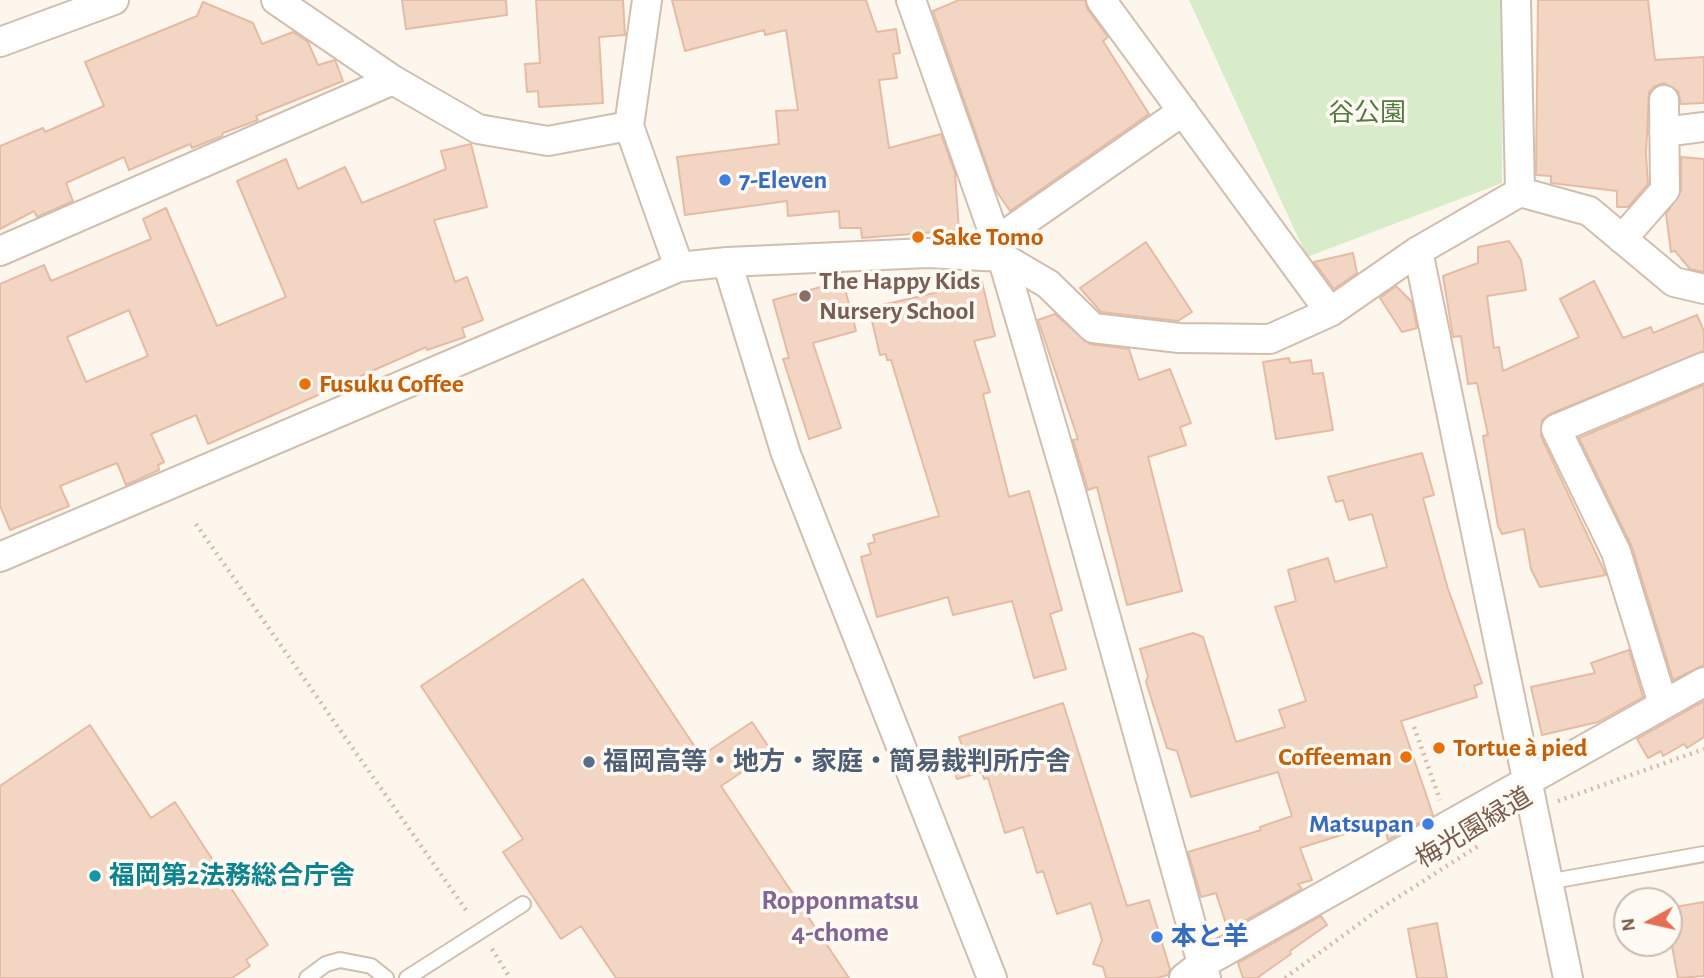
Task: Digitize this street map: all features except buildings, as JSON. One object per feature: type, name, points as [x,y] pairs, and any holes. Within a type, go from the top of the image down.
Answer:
[{"type":"street","points":[[0,42],[114,0]]},
{"type":"street","points":[[276,0],[393,80],[478,129],[548,141],[629,126]]},
{"type":"street","points":[[647,0],[629,126],[679,267]]},
{"type":"street","points":[[911,0],[999,249],[1198,973],[1448,824],[1704,682]]},
{"type":"street","points":[[1101,0],[1331,312]]},
{"type":"street","points":[[1516,0],[1520,192]]},
{"type":"street","points":[[0,251],[393,80]]},
{"type":"street","points":[[1622,239],[1665,190],[1664,100]]},
{"type":"street","points":[[0,557],[679,267],[727,262],[999,249],[1183,111]]},
{"type":"street","points":[[1664,132],[1704,127]]},
{"type":"street","points":[[999,249],[1048,284],[1093,328],[1179,338],[1270,339],[1331,312],[1418,251],[1520,192],[1589,211],[1674,282],[1704,289]]},
{"type":"street","points":[[1418,251],[1567,978]]},
{"type":"street","points":[[727,262],[786,454],[992,978]]},
{"type":"street","points":[[1663,704],[1616,552],[1556,429],[1704,368]]},
{"type":"lane","points":[[1547,882],[1704,854]]},
{"type":"lane","points":[[407,978],[523,904]]},
{"type":"lane","points":[[307,978],[326,964],[340,960],[371,966],[386,978]]},
{"type":"path","points":[[196,524],[481,931],[510,978]]},
{"type":"path","points":[[1414,727],[1448,824]]},
{"type":"path","name":"梅光園緑道","points":[[1532,811],[1704,749]]},
{"type":"path","name":"梅光園緑道","points":[[1285,978],[1378,910],[1488,839]]},
{"type":"green space","name":"谷公園","points":[[1189,0],[1503,0],[1502,183],[1307,257]]},
{"type":"place","name":"7-Eleven","points":[[725,180]]},
{"type":"place","name":"Sake Tomo","points":[[918,237]]},
{"type":"place","name":"The Happy Kids Nursery School","points":[[805,296]]},
{"type":"place","name":"Fusuku Coffee","points":[[305,384]]},
{"type":"place","name":"Tortue à pied","points":[[1439,748]]},
{"type":"place","name":"Coffeeman","points":[[1406,757]]},
{"type":"place","name":"福岡高等・地方・家庭・簡易裁判所庁舎","points":[[589,762]]},
{"type":"place","name":"Matsupan","points":[[1428,824]]},
{"type":"place","name":"福岡第2法務総合庁舎","points":[[95,876]]},
{"type":"place","name":"本と羊","points":[[1157,937]]},
{"type":"district","name":"Ropponmatsu 4-chome","points":[[840,917]]}]
